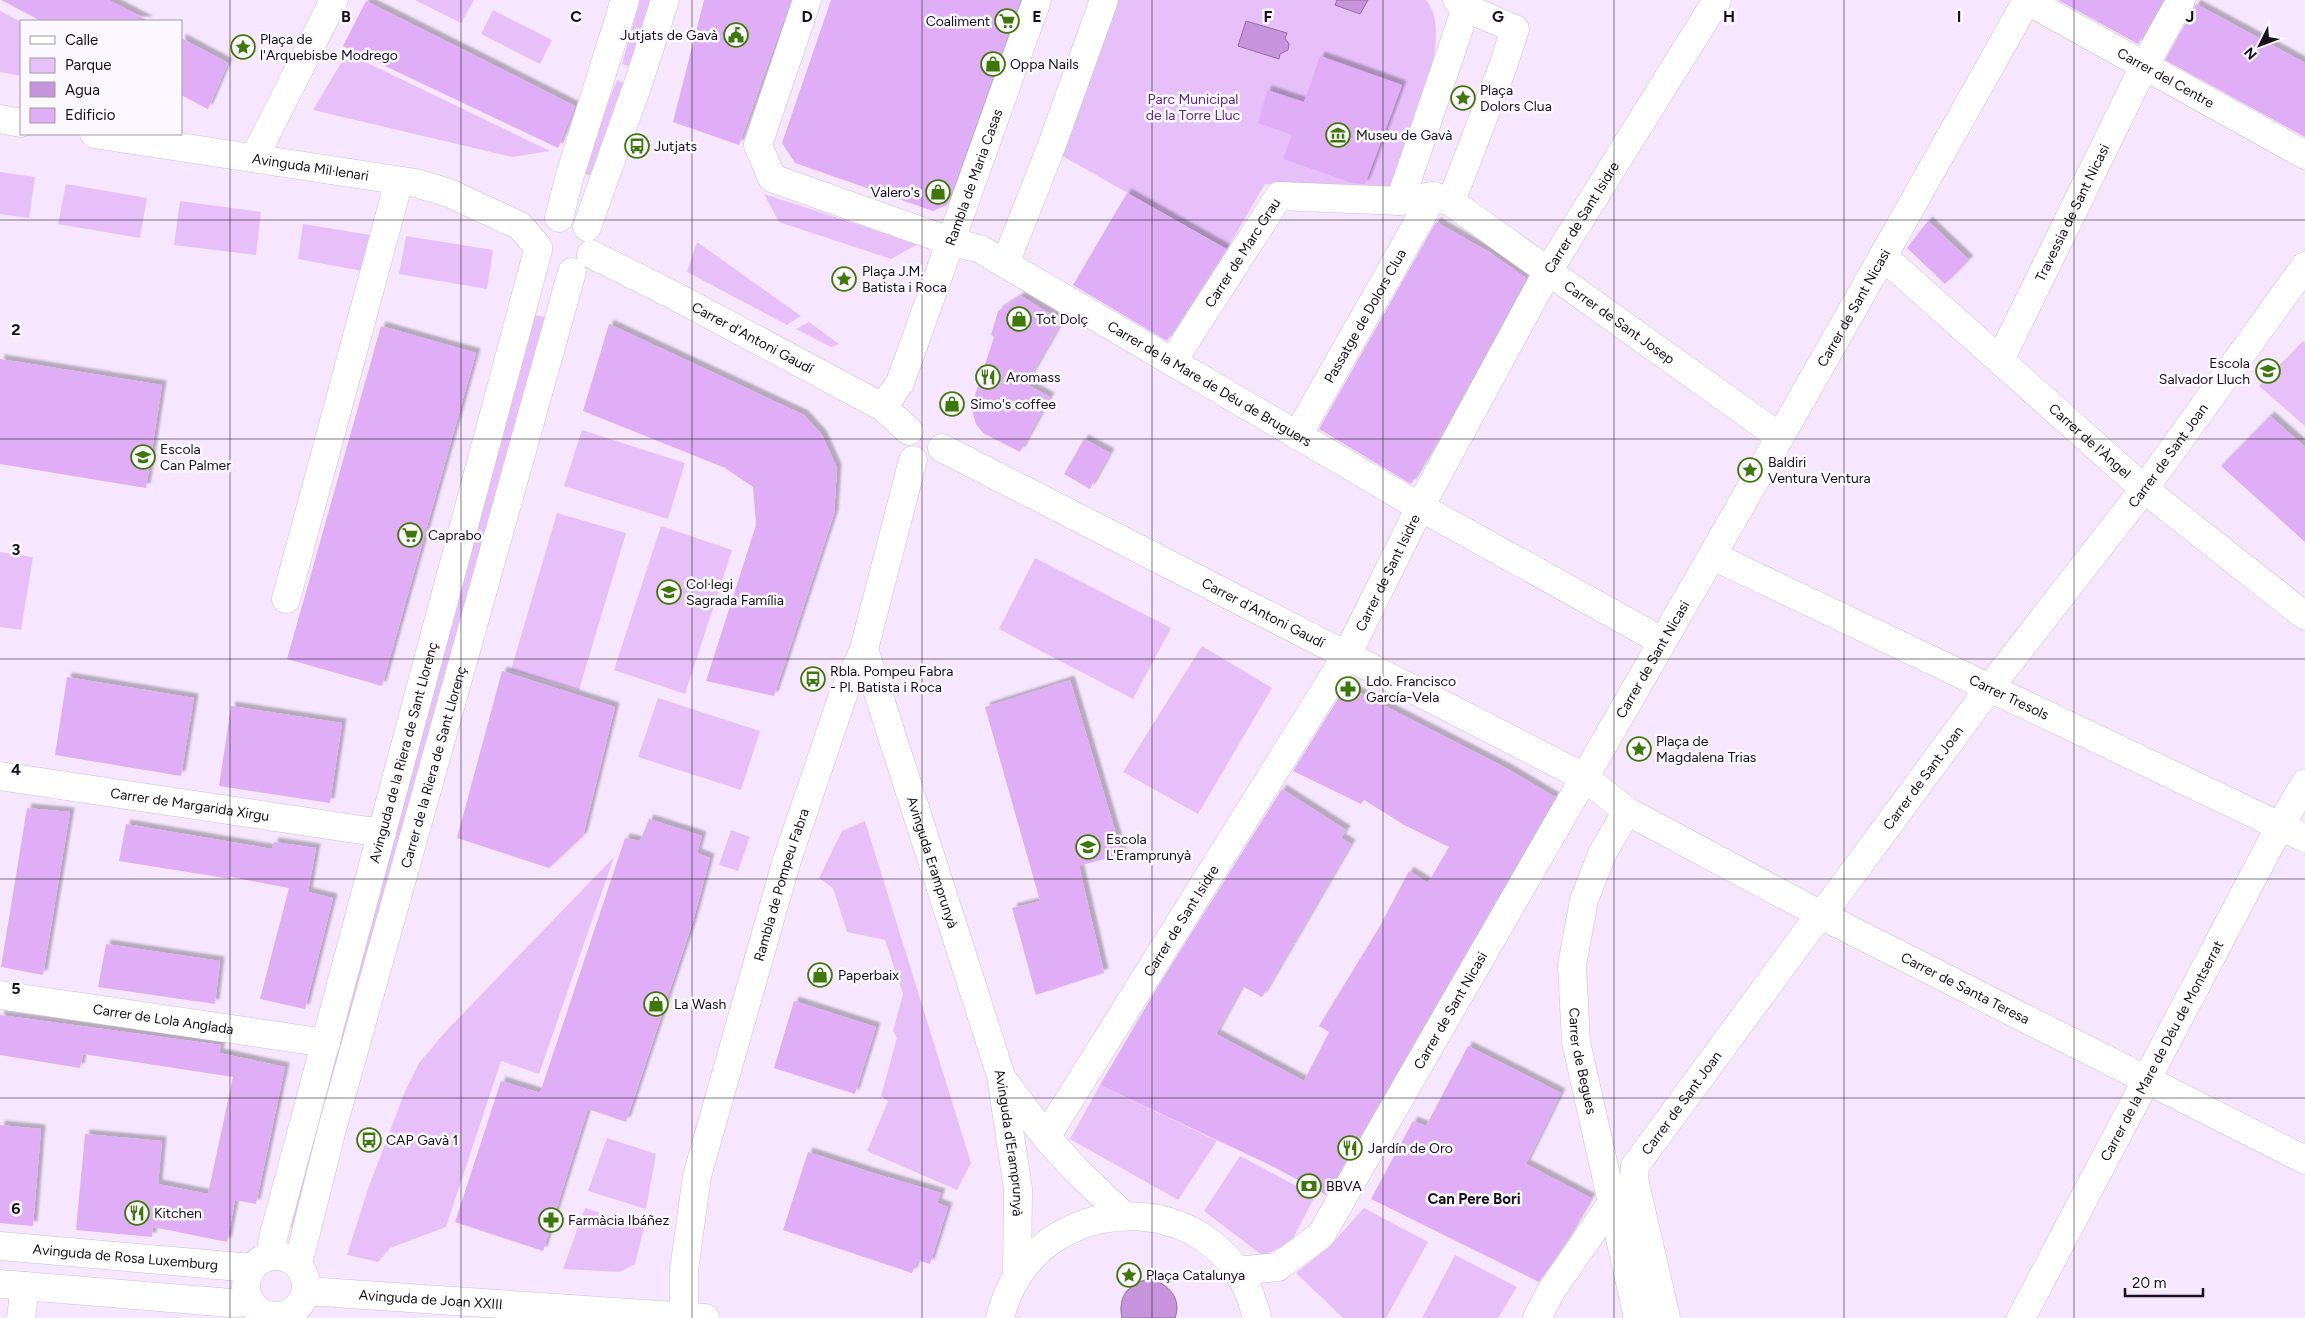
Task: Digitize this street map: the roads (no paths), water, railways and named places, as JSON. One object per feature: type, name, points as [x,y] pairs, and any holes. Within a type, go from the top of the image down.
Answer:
[{"type":"street","points":[[254,158],[334,0]]},
{"type":"street","points":[[520,226],[555,220],[574,218],[587,227],[593,242],[582,263],[563,272],[548,266],[538,248],[540,234],[555,220],[625,0]]},
{"type":"street","points":[[587,227],[639,81],[665,0]]},
{"type":"street","name":"Carrer de la Mare de Déu de Bruguers","points":[[807,0],[758,145],[772,178],[952,242],[980,249],[1420,507],[1662,641]]},
{"type":"street","name":"Rambla de Maria Casas","points":[[883,407],[900,383],[1037,0]]},
{"type":"street","points":[[1006,264],[1050,150],[1104,0]]},
{"type":"street","name":"Carrer de Sant Isidre","points":[[1046,1137],[1347,655],[1420,507],[1548,271],[1717,0]]},
{"type":"street","name":"Carrer del Centre","points":[[2027,0],[2305,155]]},
{"type":"street","name":"Carrer de Sant Nicasi","points":[[1236,1271],[1278,1267],[1320,1236],[1662,641],[1714,556],[2027,0]]},
{"type":"street","name":"Travessia de Sant Nicasi","points":[[2000,360],[2144,66],[2181,0]]},
{"type":"street","points":[[1442,199],[1400,202],[1462,4]]},
{"type":"street","name":"Passatge de Dolors Clua","points":[[1298,436],[1442,199],[1503,66],[1514,29],[1462,4]]},
{"type":"street","points":[[0,119],[20,123]]},
{"type":"street","name":"Avinguda Mil·lenari","points":[[101,135],[416,183],[449,193],[520,226],[538,248]]},
{"type":"street","points":[[286,599],[399,181]]},
{"type":"street","name":"Carrer de Marc Grau","points":[[1172,362],[1279,196],[1400,202]]},
{"type":"street","name":"Carrer de Sant Josep","points":[[1442,199],[1548,271],[1780,437]]},
{"type":"street","name":"Avinguda de la Riera de Sant Llorenç","points":[[261,1262],[273,1238],[538,248]]},
{"type":"street","name":"Carrer de l'Àngel","points":[[1884,257],[2144,489],[2305,616]]},
{"type":"street","name":"Carrer d'Antoni Gaudí","points":[[582,263],[675,296],[883,407],[909,431]]},
{"type":"street","name":"Carrer de la Riera de Sant Llorenç","points":[[298,1264],[335,1119],[582,263]]},
{"type":"street","name":"Carrer de Sant Joan","points":[[1666,1318],[1634,1180],[1634,1170],[1639,1161],[1990,687],[2144,489],[2305,266]]},
{"type":"street","points":[[921,424],[932,426],[940,434],[942,448],[939,455],[930,461],[920,462],[913,460],[905,448],[905,437],[909,431],[921,424]]},
{"type":"street","name":"Carrer d'Antoni Gaudí","points":[[942,448],[1584,777]]},
{"type":"street","name":"Rambla de Pompeu Fabra","points":[[691,1318],[684,1270],[696,1176],[786,863],[843,695],[864,649],[913,460]]},
{"type":"street","name":"Carrer Tresols","points":[[1714,556],[2305,838]]},
{"type":"street","name":"Avinguda Eramprunyà","points":[[864,649],[1000,1076]]},
{"type":"street","name":"Carrer de Margarida Xirgu","points":[[0,776],[382,833]]},
{"type":"street","points":[[1584,777],[1628,811]]},
{"type":"street","name":"Carrer de la Mare de Déu de Montserrat","points":[[2021,1318],[2280,826],[2305,783]]},
{"type":"street","name":"Carrer de Santa Teresa","points":[[1628,811],[1821,915],[2305,1160]]},
{"type":"street","name":"Carrer de Begues","points":[[1628,811],[1602,854],[1584,900],[1572,965],[1576,1042],[1638,1318]]},
{"type":"street","name":"Carrer de Lola Anglada","points":[[0,996],[326,1042]]},
{"type":"street","name":"Avinguda d'Eramprunyà","points":[[1000,1076],[1046,1137],[1075,1169],[1123,1215]]},
{"type":"street","name":"Avinguda d'Eramprunyà","points":[[1000,1076],[1018,1189],[1017,1276]]},
{"type":"street","points":[[1537,1318],[1551,1292],[1612,1203]]},
{"type":"street","points":[[1000,1318],[1005,1300],[1017,1276],[1042,1247],[1062,1233],[1097,1218],[1123,1215],[1155,1218],[1187,1229],[1214,1247],[1236,1271],[1250,1298],[1257,1318]]},
{"type":"street","name":"Avinguda de Rosa Luxemburg","points":[[0,1246],[261,1262]]},
{"type":"street","points":[[21,1318],[13,1285],[231,1303],[268,1315],[286,1316],[300,1305],[306,1291],[306,1282],[298,1264],[280,1256],[261,1262],[245,1283],[253,1310]]},
{"type":"street","name":"Avinguda de Joan XXIII","points":[[306,1291],[691,1318]]},
{"type":"water","points":[[1337,0],[1368,0],[1360,14],[1335,5]]},
{"type":"water","points":[[1246,21],[1287,33],[1285,38],[1289,44],[1288,50],[1280,54],[1279,59],[1238,46]]},
{"type":"water","points":[[1152,1279],[1169,1289],[1175,1299],[1177,1311],[1175,1318],[1122,1318],[1121,1303],[1127,1291],[1137,1283]]},
{"type":"place","name":"Coaliment","points":[[1007,21]]},
{"type":"place","name":"Jutjats de Gavà","points":[[736,35]]},
{"type":"place","name":"Plaça de l'Arquebisbe Modrego","points":[[243,47]]},
{"type":"place","name":"Oppa Nails","points":[[993,64]]},
{"type":"place","name":"Plaça Dolors Clua","points":[[1463,98]]},
{"type":"place","name":"Museu de Gavà","points":[[1338,135]]},
{"type":"place","name":"Jutjats","points":[[637,146]]},
{"type":"place","name":"Valero's","points":[[938,192]]},
{"type":"place","name":"Plaça J.M. Batista i Roca","points":[[844,279]]},
{"type":"place","name":"Tot Dolç","points":[[1019,319]]},
{"type":"place","name":"Escola Salvador Lluch","points":[[2268,371]]},
{"type":"place","name":"Aromass","points":[[988,377]]},
{"type":"place","name":"Simo's coffee","points":[[952,404]]},
{"type":"place","name":"Escola Can Palmer","points":[[143,457]]},
{"type":"place","name":"Baldiri Ventura Ventura","points":[[1750,470]]},
{"type":"place","name":"Caprabo","points":[[410,535]]},
{"type":"place","name":"Col·legi Sagrada Família","points":[[669,592]]},
{"type":"place","name":"Rbla. Pompeu Fabra - Pl. Batista i Roca","points":[[813,679]]},
{"type":"place","name":"Ldo. Francisco García-Vela","points":[[1348,689]]},
{"type":"place","name":"Plaça de Magdalena Trias","points":[[1639,749]]},
{"type":"place","name":"Escola L'Eramprunyà","points":[[1088,847]]},
{"type":"place","name":"Paperbaix","points":[[820,975]]},
{"type":"place","name":"La Wash","points":[[656,1004]]},
{"type":"place","name":"CAP Gavà 1","points":[[369,1140]]},
{"type":"place","name":"Jardín de Oro","points":[[1350,1148]]},
{"type":"place","name":"BBVA","points":[[1309,1186]]},
{"type":"place","name":"Kitchen","points":[[137,1213]]},
{"type":"place","name":"Farmàcia Ibáñez","points":[[551,1220]]},
{"type":"place","name":"Plaça Catalunya","points":[[1129,1275]]},
{"type":"district","name":"Can Pere Bori","points":[[1474,1199]]},
{"type":"park label","name":"Parc Municipal de la Torre Lluc","points":[[1193,108]]}]
